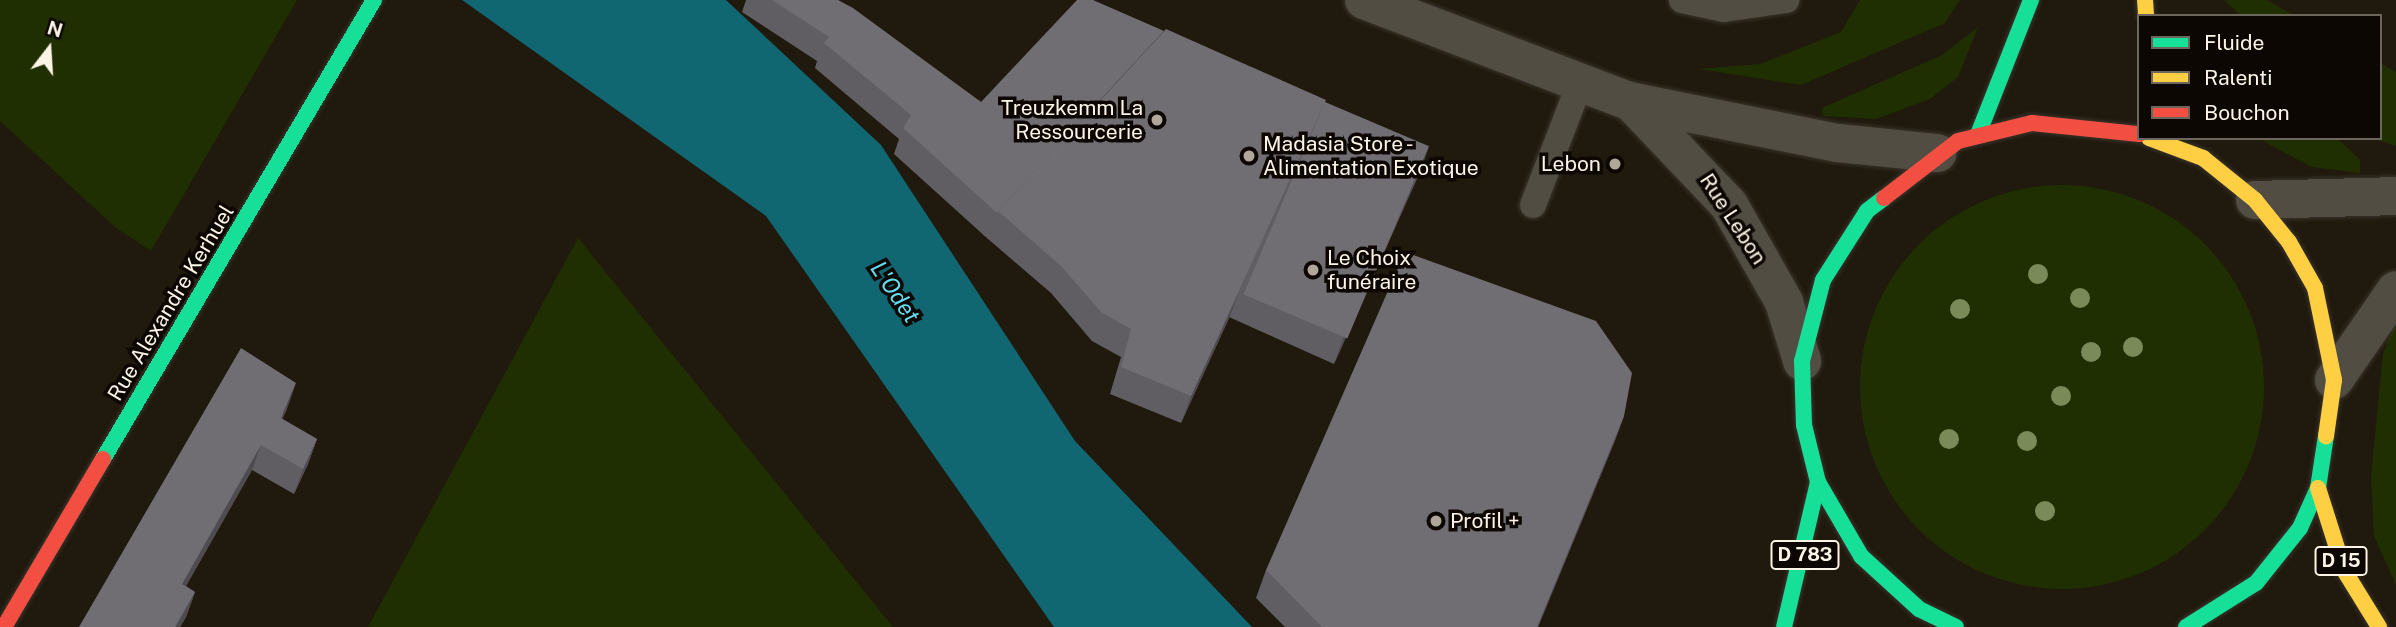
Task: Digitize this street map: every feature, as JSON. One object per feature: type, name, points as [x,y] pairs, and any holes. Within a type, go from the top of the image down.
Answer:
[{"type":"main road","name":"Rue Alexandre Kerhuel","points":[[4,627],[374,0]]},
{"type":"main road","points":[[1979,132],[2031,0]]},
{"type":"main road","points":[[1956,627],[1919,609],[1861,556],[1818,482],[1804,425],[1802,361],[1823,280],[1867,211],[1937,153],[1979,132],[2032,123],[2137,134]]},
{"type":"main road","points":[[2154,140],[2203,158],[2255,200],[2315,288],[2334,380],[2318,488],[2300,528],[2256,583],[2186,627]]},
{"type":"main road","points":[[2193,140],[2203,158]]},
{"type":"main road","name":"D 783","points":[[1784,627],[1818,482]]},
{"type":"main road","name":"D 15","points":[[2318,488],[2344,570],[2379,627]]},
{"type":"street","name":"Rue Lebon","points":[[1364,0],[1629,101],[1838,143],[1937,153]]},
{"type":"street","name":"Rue Lebon","points":[[1629,101],[1729,205],[1784,302],[1802,361]]},
{"type":"street","points":[[2255,200],[2396,196]]},
{"type":"street","points":[[2334,380],[2396,290]]},
{"type":"lane","points":[[1682,0],[1724,9],[1786,0]]},
{"type":"lane","points":[[1532,205],[1580,83]]},
{"type":"green space","points":[[0,0],[297,0],[151,251],[115,227],[0,121]]},
{"type":"green space","points":[[1860,0],[1960,0],[1945,23],[1801,85],[1699,69],[1760,64],[1841,32]]},
{"type":"green space","points":[[2224,0],[2267,0],[2292,14],[2239,14]]},
{"type":"green space","points":[[1978,27],[1958,77],[1930,99],[1876,119],[1823,116],[1822,108],[1942,55]]},
{"type":"green space","points":[[2382,64],[2396,72],[2396,146],[2377,140],[2382,140]]},
{"type":"green space","points":[[2262,140],[2339,140],[2360,160],[2360,173],[2311,167]]},
{"type":"green space","points":[[2062,185],[2101,189],[2139,200],[2174,219],[2205,244],[2230,275],[2249,310],[2260,348],[2264,387],[2260,426],[2249,464],[2230,499],[2205,530],[2174,555],[2139,574],[2101,585],[2062,589],[2023,585],[1985,574],[1950,555],[1919,530],[1894,499],[1875,464],[1864,426],[1860,387],[1864,348],[1875,310],[1894,275],[1919,244],[1950,219],[1985,200],[2023,189]]},
{"type":"green space","points":[[578,238],[893,627],[368,627]]},
{"type":"green space","points":[[2396,319],[2396,585],[2374,536],[2371,476],[2383,354]]},
{"type":"water","name":"L'Odet","points":[[462,0],[726,0],[881,145],[1075,441],[1252,627],[1054,627],[766,216]]},
{"type":"building","points":[[772,0],[838,0],[853,8],[981,102],[1077,0],[1093,0],[1164,31],[997,213],[903,128],[911,115],[824,43],[829,37]]},
{"type":"building","points":[[1166,29],[1326,100],[1191,396],[1121,367],[1131,329],[1102,313],[1061,266],[998,211]]},
{"type":"building","name":"Le Choix funéraire","points":[[1325,102],[1429,146],[1347,339],[1243,294]]},
{"type":"building","name":"Profil +","points":[[1405,252],[1596,321],[1632,373],[1624,416],[1537,627],[1322,627],[1266,570]]},
{"type":"building","points":[[241,348],[296,383],[281,418],[317,439],[303,469],[261,445],[182,584],[195,592],[175,627],[79,627]]},
{"type":"traffic: fast","points":[[103,459],[374,0]]},
{"type":"traffic: fast","points":[[1979,132],[2031,0]]},
{"type":"traffic: fast","points":[[1884,198],[1867,211],[1823,280],[1802,361],[1804,425],[1818,482],[1861,556],[1919,609],[1956,627]]},
{"type":"traffic: fast","points":[[2186,627],[2256,583],[2300,528],[2318,488],[2326,436]]},
{"type":"traffic: fast","points":[[1784,627],[1818,482]]},
{"type":"traffic: slow","points":[[2145,0],[2146,14]]},
{"type":"traffic: slow","points":[[2154,140],[2203,158],[2255,200],[2289,242],[2315,288],[2334,380],[2326,436]]},
{"type":"traffic: slow","points":[[2318,488],[2344,570],[2379,627]]},
{"type":"traffic: jam","points":[[1884,198],[1958,141],[2032,123],[2137,134]]},
{"type":"traffic: jam","points":[[4,627],[103,459]]},
{"type":"place","name":"Treuzkemm La Ressourcerie","points":[[1157,120]]},
{"type":"place","name":"Madasia Store - Alimentation Exotique","points":[[1249,156]]},
{"type":"place","name":"Lebon","points":[[1615,164]]},
{"type":"place","name":"Le Choix funéraire","points":[[1313,270]]},
{"type":"place","name":"Profil +","points":[[1436,521]]}]
